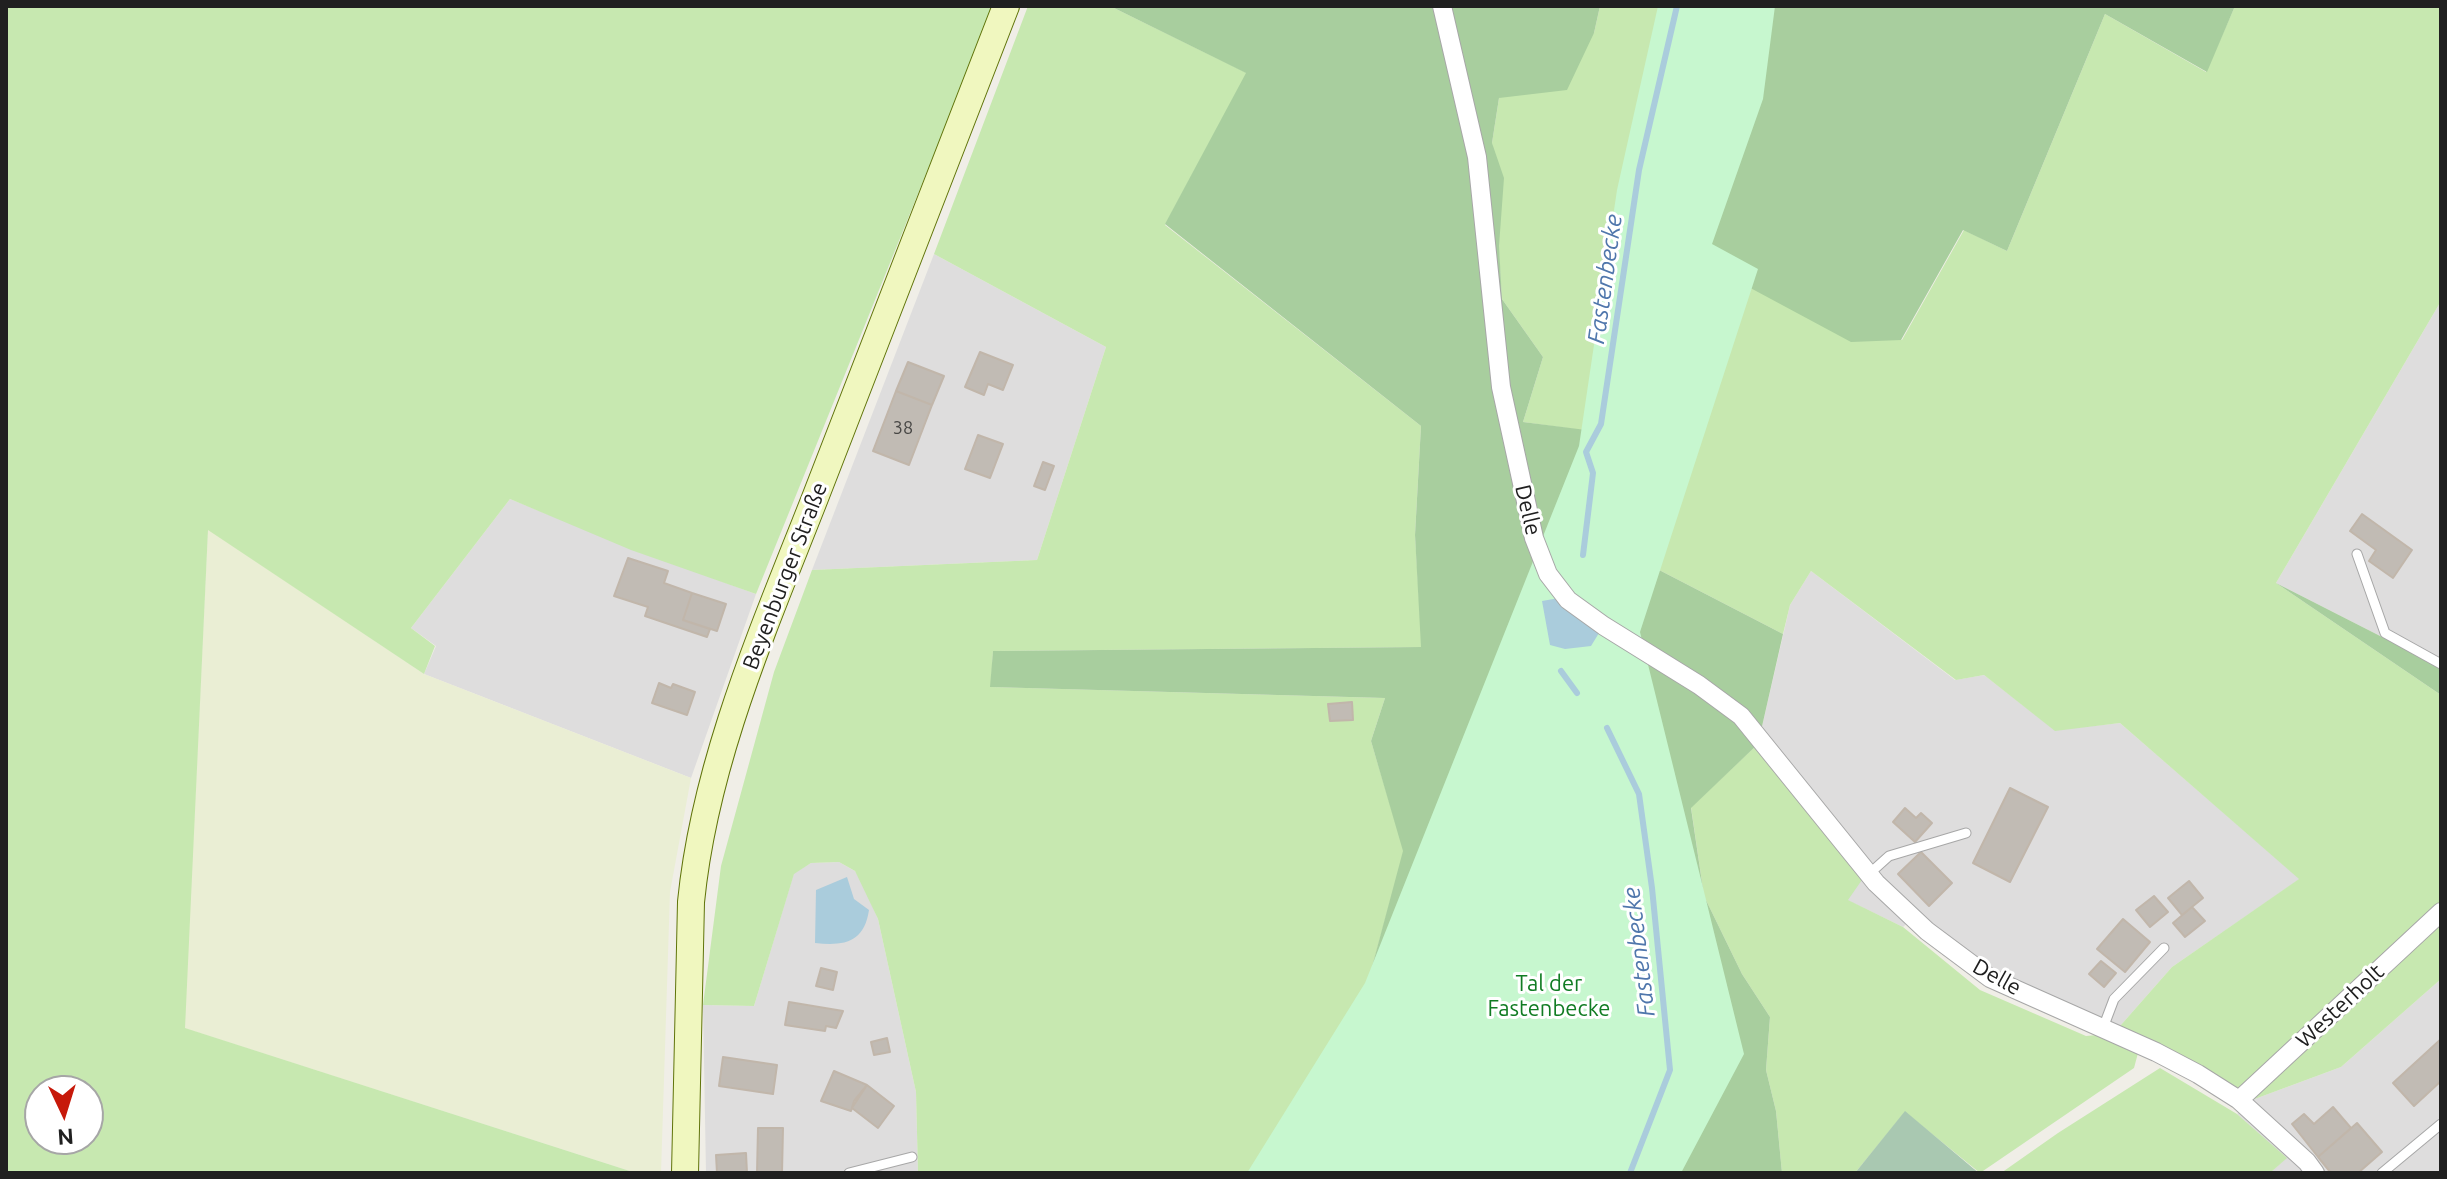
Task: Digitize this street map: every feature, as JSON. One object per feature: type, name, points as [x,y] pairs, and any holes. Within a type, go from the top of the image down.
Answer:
[{"type":"main road","name":"Beyenburger Straße","points":[[685,1173],[691,902],[697,852],[711,787],[762,636],[1006,6]]},
{"type":"street","name":"Delle","points":[[1442,6],[1477,157],[1501,387],[1534,538],[1548,574],[1568,600],[1580,609],[1699,685],[1741,716],[1869,874],[1927,931],[1990,978],[2156,1052],[2239,1100],[2315,1173]]},
{"type":"street","name":"Westerholt","points":[[2239,1100],[2441,912]]},
{"type":"lane","points":[[2357,554],[2385,633],[2441,664]]},
{"type":"lane","points":[[1869,874],[1889,856],[1966,833]]},
{"type":"lane","points":[[2103,1028],[2114,999],[2164,948]]},
{"type":"lane","points":[[2382,1173],[2441,1124]]},
{"type":"lane","points":[[849,1173],[912,1157]]},
{"type":"shaded area","points":[[934,254],[1106,347],[1037,560],[812,570]]},
{"type":"shaded area","points":[[2441,301],[2441,667],[2276,583]]},
{"type":"shaded area","points":[[510,499],[756,594],[691,778],[424,674],[436,646],[411,628]]},
{"type":"shaded area","points":[[1811,571],[1955,680],[1984,675],[2055,730],[2120,723],[2300,879],[2172,967],[2113,1034],[1994,976],[1915,916],[1903,927],[1847,900],[1758,744],[1790,605]]},
{"type":"shaded area","points":[[839,862],[855,871],[878,919],[916,1092],[918,1173],[706,1173],[703,1005],[754,1006],[794,873],[811,863]]},
{"type":"shaded area","points":[[2441,979],[2441,1173],[2270,1173],[2286,1158],[2237,1114],[2252,1100],[2341,1067]]},
{"type":"green space","points":[[6,6],[994,6],[756,594],[631,550],[510,499],[411,628],[435,646],[424,674],[208,530],[185,1028],[636,1173],[6,1173]]},
{"type":"green space","points":[[1028,6],[1110,6],[1247,73],[1165,225],[1421,426],[1415,535],[1422,647],[993,651],[991,687],[1385,698],[1371,741],[1404,851],[1365,993],[1258,1173],[918,1173],[916,1092],[878,919],[855,871],[839,862],[811,863],[794,874],[754,1006],[703,1005],[721,866],[774,672],[812,570],[1037,560],[1106,347],[934,254]]},
{"type":"green space","points":[[1110,6],[1600,6],[1594,33],[1567,90],[1499,98],[1492,143],[1504,178],[1499,246],[1502,299],[1543,357],[1523,422],[1594,431],[1666,6],[2235,6],[2207,72],[2105,14],[2007,251],[1963,230],[1901,340],[1851,342],[1702,262],[1634,557],[1783,634],[1758,744],[1691,808],[1704,896],[1742,974],[1770,1017],[1766,1070],[1776,1111],[1782,1173],[1258,1173],[1365,993],[1403,851],[1371,741],[1385,698],[990,687],[993,651],[1421,647],[1415,535],[1421,426],[1165,224],[1246,73]]},
{"type":"green space","points":[[1600,6],[1666,6],[1595,432],[1523,422],[1543,357],[1502,299],[1492,143],[1499,98],[1594,33]]},
{"type":"green space","name":"Tal der Fastenbecke","points":[[1658,6],[1775,6],[1763,99],[1712,244],[1758,269],[1640,632],[1744,1054],[1681,1173],[1247,1173],[1365,983],[1579,446],[1617,190]]},
{"type":"green space","points":[[2235,6],[2441,6],[2441,301],[2276,583],[2441,695],[2441,979],[2341,1067],[2252,1100],[2113,1034],[2172,967],[2299,879],[2120,723],[2055,731],[1984,675],[1956,680],[1811,571],[1790,605],[1783,634],[1634,557],[1702,262],[1902,340],[1964,230],[2007,251],[2105,14],[2206,72]]},
{"type":"green space","points":[[208,529],[424,674],[691,778],[670,892],[661,1173],[636,1173],[184,1028]]},
{"type":"green space","points":[[2276,583],[2441,667],[2441,695]]},
{"type":"green space","points":[[1758,744],[1864,877],[1848,900],[1903,927],[1980,990],[2086,1036],[2097,1035],[2138,1053],[2134,1068],[1980,1173],[1905,1112],[1855,1173],[1782,1173],[1776,1111],[1766,1070],[1770,1017],[1742,974],[1704,896],[1691,807]]},
{"type":"green space","points":[[2160,1068],[2237,1114],[2287,1158],[2270,1173],[2001,1173],[2058,1133]]},
{"type":"green space","points":[[1905,1111],[1974,1169],[1979,1173],[1855,1173]]},
{"type":"water","points":[[1559,598],[1599,633],[1591,646],[1565,649],[1550,645],[1542,601]]},
{"type":"water","points":[[847,877],[854,899],[869,910],[863,930],[844,943],[815,943],[816,890]]},
{"type":"building","points":[[980,352],[1013,365],[1003,390],[988,384],[984,395],[965,387]]},
{"type":"building","points":[[908,362],[944,376],[932,405],[896,391]]},
{"type":"building","points":[[896,391],[932,405],[909,465],[873,451]]},
{"type":"building","points":[[978,435],[1003,444],[990,478],[965,469]]},
{"type":"building","points":[[1043,462],[1054,466],[1045,490],[1034,486]]},
{"type":"building","points":[[2362,514],[2412,550],[2393,578],[2369,561],[2376,550],[2350,531]]},
{"type":"building","points":[[628,558],[668,571],[664,583],[692,593],[683,620],[710,629],[707,637],[645,616],[648,607],[614,596]]},
{"type":"building","points":[[692,593],[726,604],[717,631],[683,620]]},
{"type":"building","points":[[659,683],[671,688],[673,684],[695,692],[687,715],[652,703]]},
{"type":"building","points":[[1352,702],[1353,720],[1330,721],[1328,704]]},
{"type":"building","points":[[2010,788],[2048,807],[2010,882],[1973,863]]},
{"type":"building","points":[[1905,808],[1916,818],[1921,813],[1932,823],[1915,842],[1893,822]]},
{"type":"building","points":[[1921,852],[1952,883],[1929,906],[1898,874]]},
{"type":"building","points":[[2189,881],[2203,898],[2182,915],[2168,898]]},
{"type":"building","points":[[2154,896],[2168,912],[2150,927],[2136,910]]},
{"type":"building","points":[[2192,907],[2205,921],[2185,937],[2173,923]]},
{"type":"building","points":[[2123,919],[2150,942],[2125,972],[2097,949]]},
{"type":"building","points":[[2101,961],[2116,973],[2104,987],[2089,974]]},
{"type":"building","points":[[821,968],[837,972],[833,990],[816,986]]},
{"type":"building","points":[[789,1002],[843,1011],[836,1028],[826,1026],[825,1031],[785,1025]]},
{"type":"building","points":[[887,1038],[890,1052],[874,1055],[871,1042]]},
{"type":"building","points":[[2441,1039],[2441,1081],[2414,1106],[2393,1083]]},
{"type":"building","points":[[723,1057],[777,1065],[773,1094],[719,1086]]},
{"type":"building","points":[[834,1071],[867,1085],[854,1101],[851,1111],[821,1101]]},
{"type":"building","points":[[867,1085],[894,1106],[878,1128],[852,1108]]},
{"type":"building","points":[[2333,1107],[2351,1128],[2318,1157],[2292,1124],[2304,1114],[2314,1124]]},
{"type":"building","points":[[2357,1123],[2382,1152],[2358,1173],[2331,1173],[2318,1157]]},
{"type":"building","points":[[758,1128],[783,1128],[782,1173],[757,1173]]},
{"type":"building","points":[[746,1153],[747,1173],[717,1173],[716,1155]]},
{"type":"waterway","name":"Fastenbecke","points":[[1583,555],[1593,473],[1586,452],[1601,424],[1639,170],[1677,6]]},
{"type":"waterway","name":"Fastenbecke","points":[[1561,671],[1577,693]]},
{"type":"waterway","name":"Fastenbecke","points":[[1607,728],[1639,794],[1652,888],[1670,1070],[1630,1173]]}]
